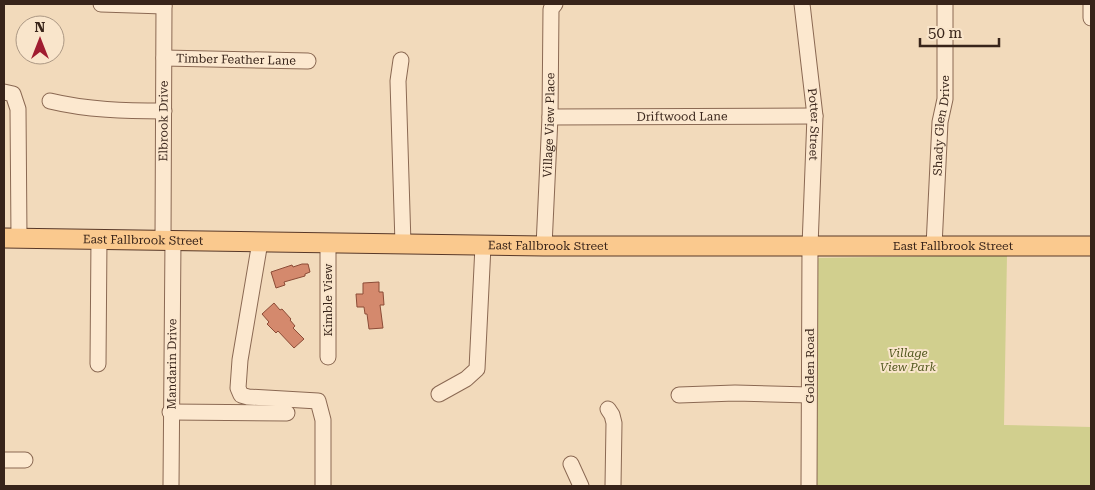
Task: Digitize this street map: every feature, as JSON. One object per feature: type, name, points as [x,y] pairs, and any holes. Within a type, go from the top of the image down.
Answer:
[{"type":"main road","name":"East Fallbrook Street","points":[[11,238],[482,246],[1091,246]]},
{"type":"street","points":[[101,4],[164,5]]},
{"type":"street","name":"Village View Place","points":[[544,246],[550,117],[551,9],[555,4]]},
{"type":"street","name":"Potter Street","points":[[802,4],[815,116],[810,246]]},
{"type":"street","name":"Shady Glen Drive","points":[[934,246],[940,122],[945,99],[945,4]]},
{"type":"street","points":[[1091,4],[1091,18]]},
{"type":"street","name":"Elbrook Drive","points":[[164,5],[164,110],[168,240]]},
{"type":"street","name":"Timber Feather Lane","points":[[164,58],[308,61]]},
{"type":"street","points":[[401,60],[398,81],[403,244]]},
{"type":"street","points":[[4,92],[13,94],[18,109],[11,238]]},
{"type":"street","points":[[50,100],[72,106],[164,110]]},
{"type":"street","name":"Driftwood Lane","points":[[550,117],[815,116]]},
{"type":"street","points":[[98,364],[99,238]]},
{"type":"street","name":"Mandarin Drive","points":[[168,240],[171,486]]},
{"type":"street","points":[[260,242],[240,360],[238,388],[241,395],[248,397],[318,401],[323,420],[323,486]]},
{"type":"street","name":"Kimble View","points":[[328,244],[328,358]]},
{"type":"street","points":[[439,394],[466,378],[476,368],[482,246]]},
{"type":"street","name":"Golden Road","points":[[809,486],[810,246]]},
{"type":"street","points":[[679,395],[735,393],[809,395]]},
{"type":"street","points":[[608,409],[614,424],[612,486]]},
{"type":"street","points":[[170,412],[287,413]]},
{"type":"street","points":[[4,460],[25,460]]},
{"type":"street","points":[[571,464],[581,486]]},
{"type":"green space","name":"Village View Park","points":[[1007,255],[1004,425],[1091,427],[1091,486],[809,486],[812,258]]},
{"type":"building","points":[[308,264],[310,272],[305,274],[305,276],[284,282],[285,285],[276,288],[271,272],[292,265],[293,267]]},
{"type":"building","points":[[379,282],[379,292],[383,292],[384,305],[380,305],[383,328],[369,329],[364,307],[357,307],[356,294],[363,294],[363,283]]},
{"type":"building","points":[[274,303],[291,319],[295,326],[293,328],[304,339],[294,348],[278,331],[276,333],[267,324],[269,322],[262,314]]}]
